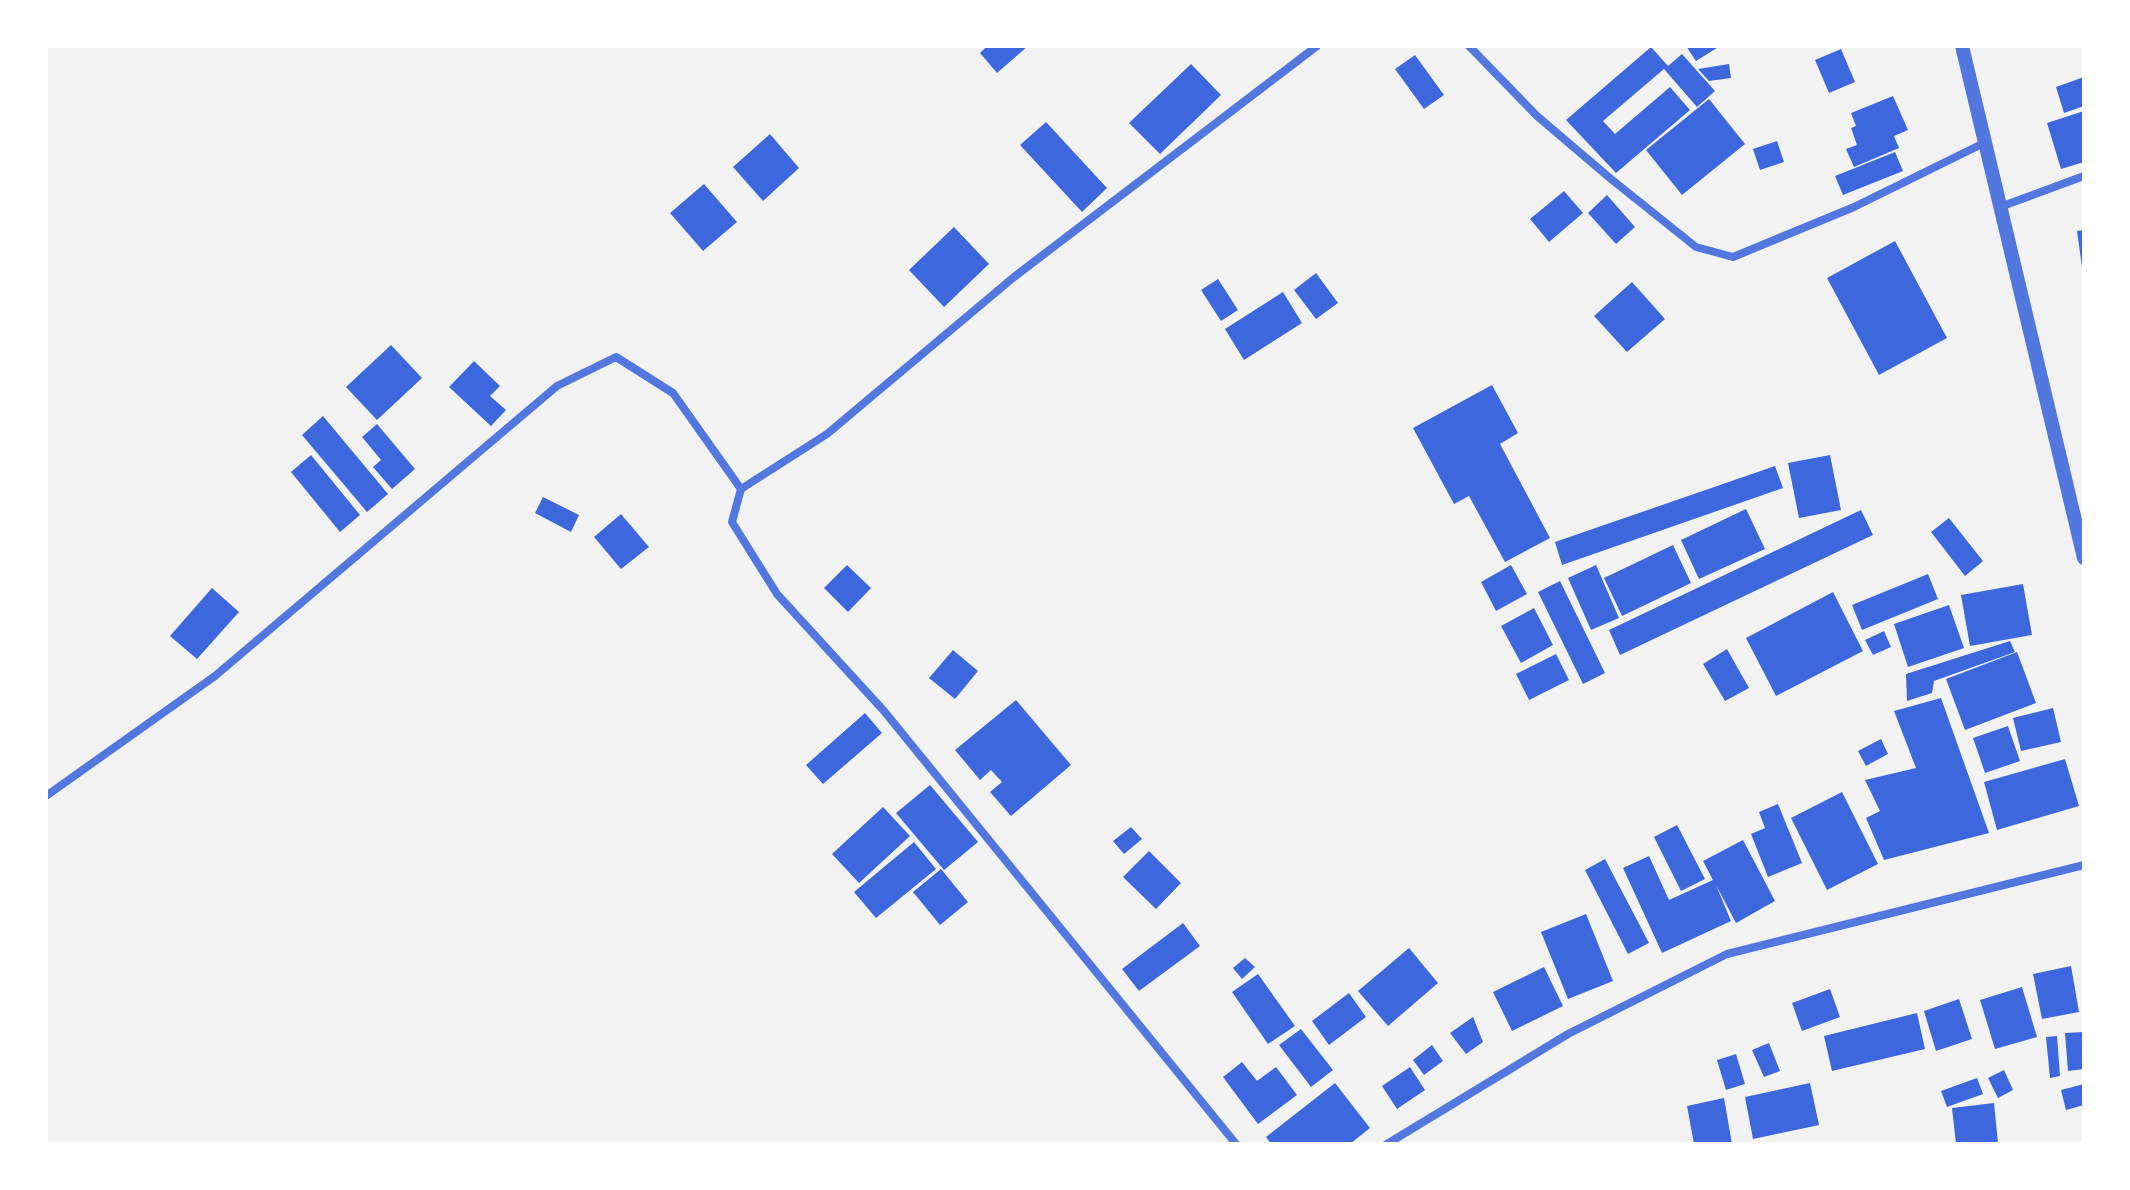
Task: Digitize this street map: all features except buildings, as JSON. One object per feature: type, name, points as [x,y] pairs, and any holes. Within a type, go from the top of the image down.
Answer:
[{"type":"street","points":[[1236,1144],[884,711],[777,594],[732,522],[741,489],[827,434],[1014,277],[1317,46]]},
{"type":"street","points":[[1469,46],[1537,116],[1696,247],[1733,257],[1854,207],[1984,143]]},
{"type":"street","points":[[1962,46],[2084,558]]},
{"type":"street","points":[[2000,207],[2084,176]]},
{"type":"street","points":[[46,796],[215,676],[557,386],[616,357],[673,393],[741,489]]},
{"type":"street","points":[[1389,1143],[1568,1034],[1727,954],[2084,865]]}]
